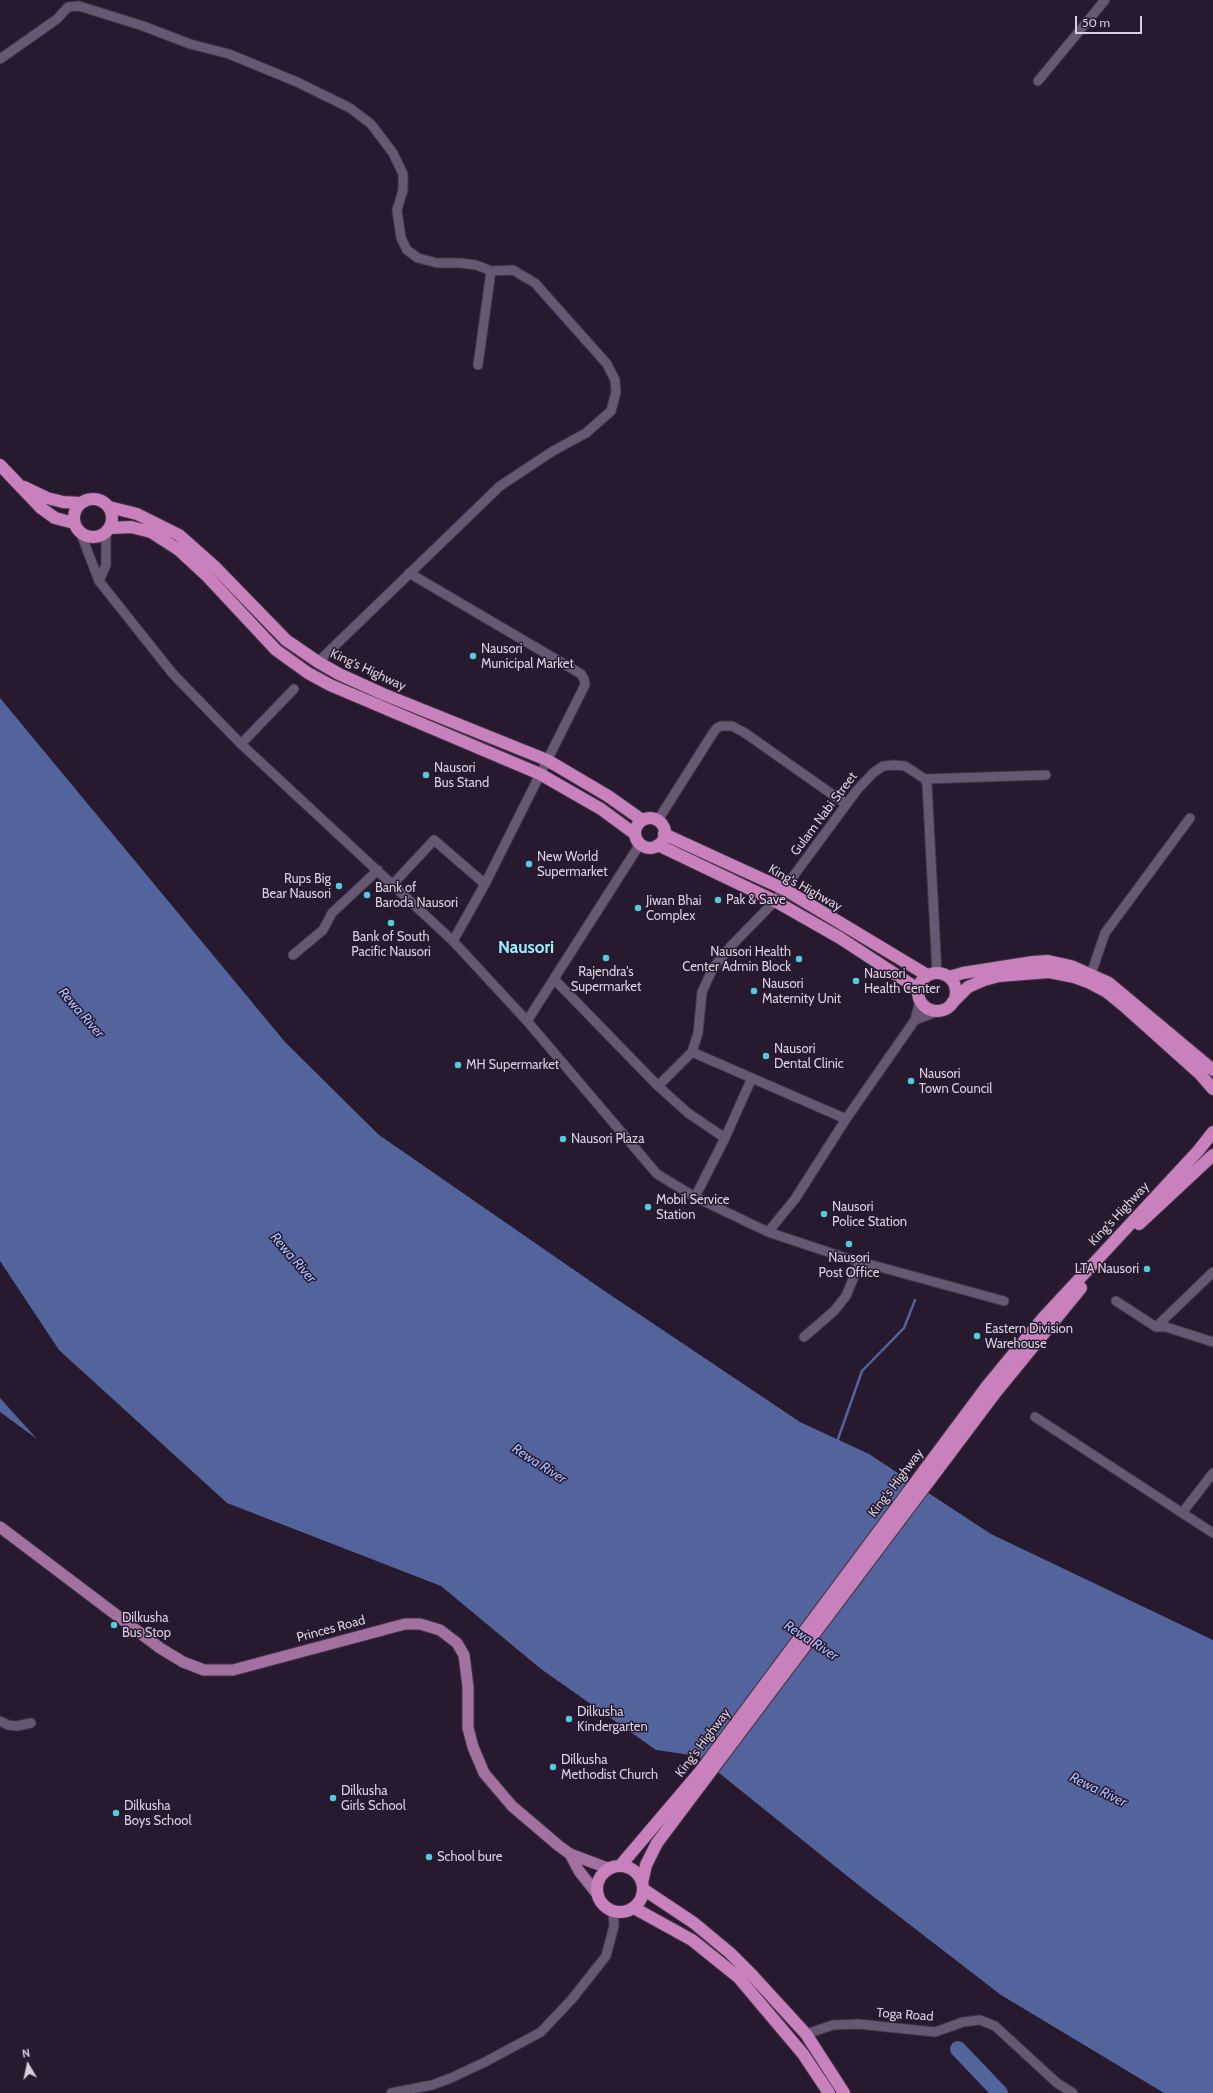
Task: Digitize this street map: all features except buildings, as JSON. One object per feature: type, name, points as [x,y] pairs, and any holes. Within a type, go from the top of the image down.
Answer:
[{"type":"highway","points":[[0,465],[41,508],[55,518],[74,523]]},
{"type":"highway","points":[[18,484],[47,498],[63,502],[81,503],[94,499],[102,501],[109,507],[113,517],[108,530],[98,537],[89,538],[81,534],[74,523],[75,512],[81,503]]},
{"type":"highway","name":"King's Highway","points":[[109,507],[137,514],[179,535],[214,566],[286,640],[318,662],[339,674],[383,694],[547,760],[608,796],[642,820]]},
{"type":"highway","name":"King's Highway","points":[[108,530],[131,527],[145,530],[179,550],[206,575],[276,650],[308,673],[330,685],[540,774],[595,806],[637,839]]},
{"type":"highway","points":[[648,818],[658,820],[664,827],[664,834],[658,845],[646,847],[637,839],[636,827],[642,820],[648,818]]},
{"type":"highway","name":"King's Highway","points":[[664,834],[784,889],[932,974]]},
{"type":"highway","name":"King's Highway","points":[[658,845],[775,901],[840,938],[919,994]]},
{"type":"highway","points":[[1213,1070],[1109,983],[1090,978],[1049,972],[999,976],[984,980],[968,987],[952,1003],[940,1010],[928,1009],[919,994],[920,983],[932,974],[949,977],[1018,964],[1048,962],[1071,966],[1090,978],[1123,1005],[1200,1074],[1213,1089]]},
{"type":"highway","points":[[949,977],[956,989],[952,1003]]},
{"type":"highway","name":"King's Highway","points":[[643,1886],[646,1865],[657,1843],[703,1776],[1043,1318],[1198,1151],[1213,1132]]},
{"type":"highway","name":"King's Highway","points":[[950,1444],[1091,1276],[1137,1226],[1213,1155]]},
{"type":"highway","name":"King's Highway","points":[[615,1868],[703,1776]]},
{"type":"highway","points":[[643,1886],[641,1899],[634,1908],[620,1912],[613,1911],[604,1905],[598,1895],[598,1885],[602,1875],[615,1868],[630,1868],[634,1871],[643,1886],[679,1911],[730,1952],[806,2034],[844,2093]]},
{"type":"highway","points":[[634,1908],[692,1940],[738,1977],[803,2054],[826,2092]]},
{"type":"main road","name":"Princes Road","points":[[0,1527],[165,1651],[183,1662],[204,1670],[233,1670],[405,1624],[420,1624],[440,1630],[457,1643],[464,1655],[468,1687],[468,1728],[480,1767],[509,1803],[570,1854],[579,1871],[598,1895]]},
{"type":"main road","name":"Princes Road","points":[[570,1854],[615,1868]]},
{"type":"street","points":[[1038,81],[1105,0]]},
{"type":"street","points":[[0,59],[57,19],[68,7],[79,6],[143,26],[190,44],[229,54],[297,82],[350,108],[371,124],[393,153],[403,174],[403,190],[397,210],[401,238],[407,250],[418,258],[438,263],[460,262],[476,265],[491,271],[513,270],[536,283],[607,364],[615,380],[616,392],[611,411],[586,433],[554,451],[500,486],[445,542],[410,573],[318,662]]},
{"type":"street","points":[[478,365],[491,271]]},
{"type":"street","points":[[99,581],[106,565],[108,530]]},
{"type":"street","points":[[81,534],[99,581],[173,674],[241,744],[453,941],[526,1021],[657,1174],[695,1198],[768,1232],[860,1262],[1004,1301]]},
{"type":"street","points":[[410,573],[581,674],[585,685],[485,884],[453,941]]},
{"type":"street","points":[[241,744],[294,689]]},
{"type":"street","points":[[658,820],[713,733],[721,726],[732,726],[745,733],[846,804]]},
{"type":"street","name":"Gulam Nabi Street","points":[[658,1086],[692,1052],[698,1033],[702,992],[713,968],[731,946],[775,901],[846,804],[873,773],[883,766],[894,765],[914,770],[925,779]]},
{"type":"street","points":[[932,974],[927,784],[925,779],[1046,775]]},
{"type":"street","points":[[1090,978],[1105,933],[1190,818]]},
{"type":"street","points":[[526,1021],[554,979],[637,839]]},
{"type":"street","points":[[393,884],[434,840],[485,884]]},
{"type":"street","points":[[293,954],[323,930],[332,913],[378,870]]},
{"type":"street","points":[[554,979],[658,1086],[688,1113],[725,1138]]},
{"type":"street","points":[[768,1232],[795,1199],[846,1119],[915,1020],[919,994]]},
{"type":"street","points":[[915,1020],[940,1010]]},
{"type":"street","points":[[692,1052],[846,1119]]},
{"type":"street","points":[[695,1198],[725,1138],[752,1078]]},
{"type":"street","points":[[804,1337],[834,1311],[846,1296],[860,1262]]},
{"type":"street","points":[[1156,1327],[1213,1272]]},
{"type":"street","points":[[1116,1301],[1156,1327],[1166,1327],[1213,1342]]},
{"type":"street","points":[[1035,1417],[1213,1533]]},
{"type":"street","points":[[1182,1513],[1213,1473]]},
{"type":"street","points":[[0,1721],[8,1725],[17,1726],[31,1722]]},
{"type":"street","points":[[391,2093],[432,2086],[486,2062],[541,2032],[572,1999],[606,1956],[614,1926],[613,1911]]},
{"type":"street","name":"Toga Road","points":[[806,2034],[833,2025],[858,2024],[935,2032],[963,2022],[980,2020],[995,2026],[1057,2083],[1073,2093]]},
{"type":"water","name":"Rewa River","points":[[0,698],[285,1042],[379,1135],[606,1292],[800,1422],[869,1454],[991,1534],[1213,1640],[1213,2093],[1164,2093],[1001,1995],[857,1884],[698,1756],[656,1750],[541,1669],[441,1586],[227,1503],[59,1350],[0,1261]]},
{"type":"water","points":[[0,1398],[37,1439],[0,1412]]},
{"type":"waterway","points":[[838,1439],[862,1371],[904,1328],[915,1300]]},
{"type":"waterway","points":[[958,2049],[1000,2093]]},
{"type":"place","name":"Nausori Municipal Market","points":[[473,656]]},
{"type":"place","name":"Nausori Bus Stand","points":[[426,775]]},
{"type":"place","name":"New World Supermarket","points":[[529,864]]},
{"type":"place","name":"Rups Big Bear Nausori","points":[[339,886]]},
{"type":"place","name":"Bank of Baroda Nausori","points":[[367,895]]},
{"type":"place","name":"Pak & Save","points":[[718,900]]},
{"type":"place","name":"Jiwan Bhai Complex","points":[[638,908]]},
{"type":"place","name":"Bank of South Pacific Nausori","points":[[391,923]]},
{"type":"place","name":"Rajendra's Supermarket","points":[[606,958]]},
{"type":"place","name":"Nausori Health Center Admin Block","points":[[799,959]]},
{"type":"place","name":"Nausori Health Center","points":[[856,981]]},
{"type":"place","name":"Nausori Maternity Unit","points":[[754,991]]},
{"type":"place","name":"Nausori Dental Clinic","points":[[766,1056]]},
{"type":"place","name":"MH Supermarket","points":[[458,1065]]},
{"type":"place","name":"Nausori Town Council","points":[[911,1081]]},
{"type":"place","name":"Nausori Plaza","points":[[563,1139]]},
{"type":"place","name":"Mobil Service Station","points":[[648,1207]]},
{"type":"place","name":"Nausori Police Station","points":[[824,1214]]},
{"type":"place","name":"Nausori Post Office","points":[[849,1244]]},
{"type":"place","name":"LTA Nausori","points":[[1147,1269]]},
{"type":"place","name":"Eastern Division Warehouse","points":[[977,1336]]},
{"type":"place","name":"Dilkusha Bus Stop","points":[[114,1625]]},
{"type":"place","name":"Dilkusha Kindergarten","points":[[569,1719]]},
{"type":"place","name":"Dilkusha Methodist Church","points":[[553,1767]]},
{"type":"place","name":"Dilkusha Girls School","points":[[333,1798]]},
{"type":"place","name":"Dilkusha Boys School","points":[[116,1813]]},
{"type":"place","name":"School bure","points":[[429,1857]]},
{"type":"district","name":"Nausori","points":[[526,948]]}]
